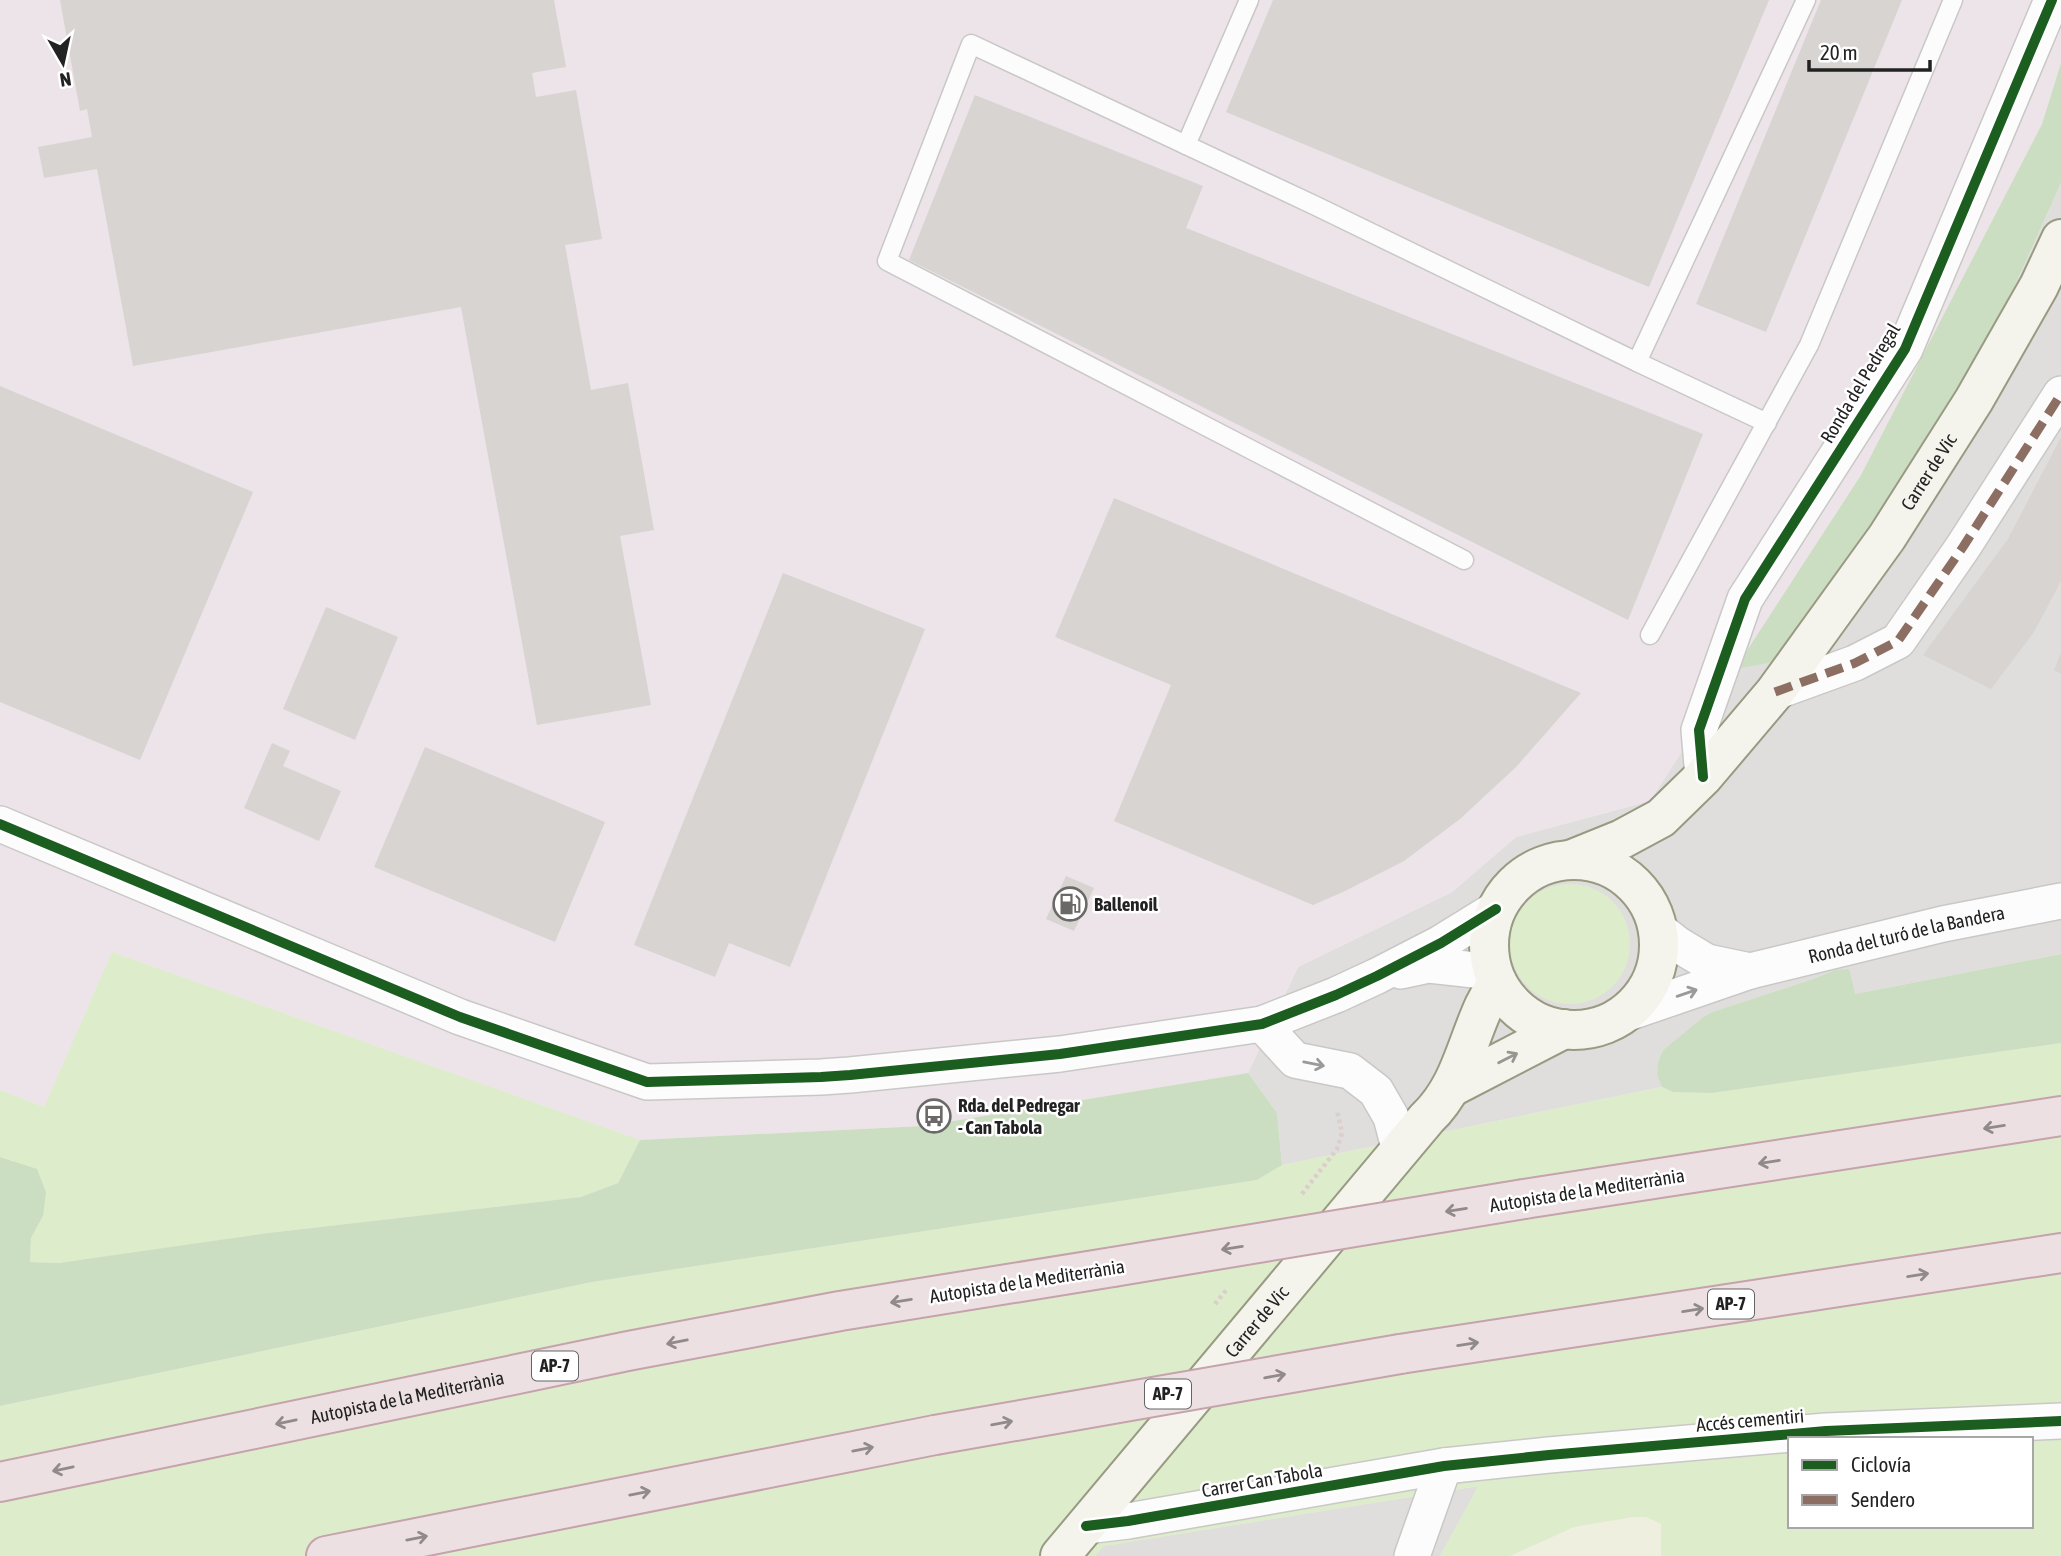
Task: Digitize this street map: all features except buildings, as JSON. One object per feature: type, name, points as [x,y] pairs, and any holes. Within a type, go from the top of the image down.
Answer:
[{"type":"highway","name":"Autopista de la Mediterrània","points":[[0,1482],[628,1351],[840,1311],[1524,1199],[2061,1116]]},
{"type":"highway","name":"AP-7","points":[[326,1556],[935,1435],[1400,1354],[2061,1253]]},
{"type":"street","name":"Ronda del Pedregal","points":[[1703,777],[1699,730],[1745,599],[1905,349],[2052,0]]},
{"type":"street","name":"Carrer de Vic","points":[[1570,860],[1661,818],[1703,777],[1775,692],[1887,537],[1967,411],[2039,286],[2061,239]]},
{"type":"street","name":"Carrer de Vic","points":[[1775,692],[1854,663],[1899,641],[2061,394]]},
{"type":"street","points":[[1654,917],[1632,882],[1610,867],[1597,862],[1570,860],[1547,864],[1526,874],[1509,890],[1496,909],[1489,940],[1490,961],[1495,977],[1509,1000],[1524,1014],[1543,1024],[1564,1029],[1594,1028],[1622,1015],[1643,995],[1656,970],[1659,943],[1654,917],[1650,860],[1661,818]]},
{"type":"street","points":[[0,824],[460,1017],[647,1082],[850,1075],[1060,1054],[1262,1024],[1377,976],[1441,943],[1496,909]]},
{"type":"street","name":"Ronda del turó de la Bandera","points":[[1622,1015],[1751,971],[1943,924],[2061,901]]},
{"type":"street","name":"Ronda del turó de la Bandera","points":[[1654,917],[1677,944],[1707,962],[1751,971]]},
{"type":"street","points":[[1377,976],[1429,965],[1495,977]]},
{"type":"street","name":"Carrer de Vic","points":[[1060,1556],[1436,1110],[1452,1087],[1495,977]]},
{"type":"street","points":[[1262,1024],[1295,1060],[1350,1071],[1377,1091],[1391,1117],[1400,1151]]},
{"type":"street","name":"Carrer de Vic","points":[[1452,1087],[1564,1029]]},
{"type":"street","name":"Accés cementiri","points":[[1444,1466],[1826,1431],[2061,1421]]},
{"type":"street","points":[[1412,1556],[1444,1466]]},
{"type":"street","name":"Carrer Can Tabola","points":[[1086,1526],[1444,1466]]},
{"type":"lane","points":[[1186,145],[1249,0]]},
{"type":"lane","points":[[1637,362],[1806,0]]},
{"type":"lane","points":[[1650,635],[1809,345],[1953,0]]},
{"type":"lane","points":[[1464,560],[887,261],[971,44],[1767,423]]},
{"type":"shaded area","points":[[0,0],[2061,0],[2061,63],[2042,124],[1861,475],[1650,801],[1516,837],[1452,892],[1298,967],[1248,1073],[923,1126],[640,1140],[112,952],[44,1107],[0,1090]]},
{"type":"shaded area","points":[[2061,183],[2061,954],[1855,994],[1835,970],[1703,1017],[1663,1050],[1657,1075],[1662,1087],[1282,1165],[1277,1113],[1248,1073],[1298,967],[1452,892],[1516,837],[1650,801],[1735,669],[1958,412]]},
{"type":"shaded area","points":[[1479,1486],[1440,1556],[1095,1556],[1103,1546]]},
{"type":"green space","points":[[2061,63],[2061,183],[1958,412],[1789,659],[1735,669],[1861,475],[2042,124]]},
{"type":"green space","points":[[1570,884],[1593,888],[1613,901],[1626,921],[1630,944],[1626,967],[1613,987],[1593,1000],[1570,1004],[1547,1000],[1527,987],[1514,967],[1510,944],[1514,921],[1527,901],[1547,888]]},
{"type":"green space","points":[[112,952],[640,1140],[618,1183],[581,1197],[268,1233],[87,1260],[30,1262],[31,1238],[43,1216],[14,1161],[0,1157],[0,1090],[44,1107]]},
{"type":"green space","points":[[2061,954],[2061,1043],[1712,1093],[1673,1092],[1662,1087],[1657,1075],[1663,1050],[1703,1017],[1835,970],[1849,969],[1855,994]]},
{"type":"green space","points":[[2061,1043],[2061,1556],[1661,1556],[1661,1524],[1646,1517],[1633,1517],[1574,1527],[1510,1556],[1440,1556],[1478,1486],[1104,1546],[1095,1556],[0,1556],[0,1406],[592,1282],[1257,1180],[1282,1165],[1662,1087],[1673,1092],[1712,1093]]},
{"type":"green space","points":[[1248,1073],[1277,1113],[1282,1165],[1257,1180],[592,1282],[0,1406],[0,1157],[37,1169],[46,1192],[43,1216],[31,1238],[30,1262],[59,1263],[268,1233],[581,1197],[618,1183],[640,1140],[923,1126]]},
{"type":"green space","points":[[1646,1517],[1661,1523],[1661,1556],[1510,1556],[1574,1527]]},
{"type":"marked path","points":[[1775,692],[1855,663],[1898,641],[1963,547],[2061,394]]},
{"type":"cycle path","points":[[1703,777],[1699,730],[1745,599],[1905,349],[2052,0]]},
{"type":"cycle path","points":[[0,824],[460,1017],[647,1082],[850,1075],[1060,1054],[1262,1024],[1377,976],[1441,943],[1496,909]]},
{"type":"cycle path","points":[[1086,1526],[1444,1466],[1826,1431],[2061,1421]]},
{"type":"place","name":"Ballenoil","points":[[1070,904]]},
{"type":"place","name":"Rda. del Pedregar - Can Tabola","points":[[934,1116]]}]
